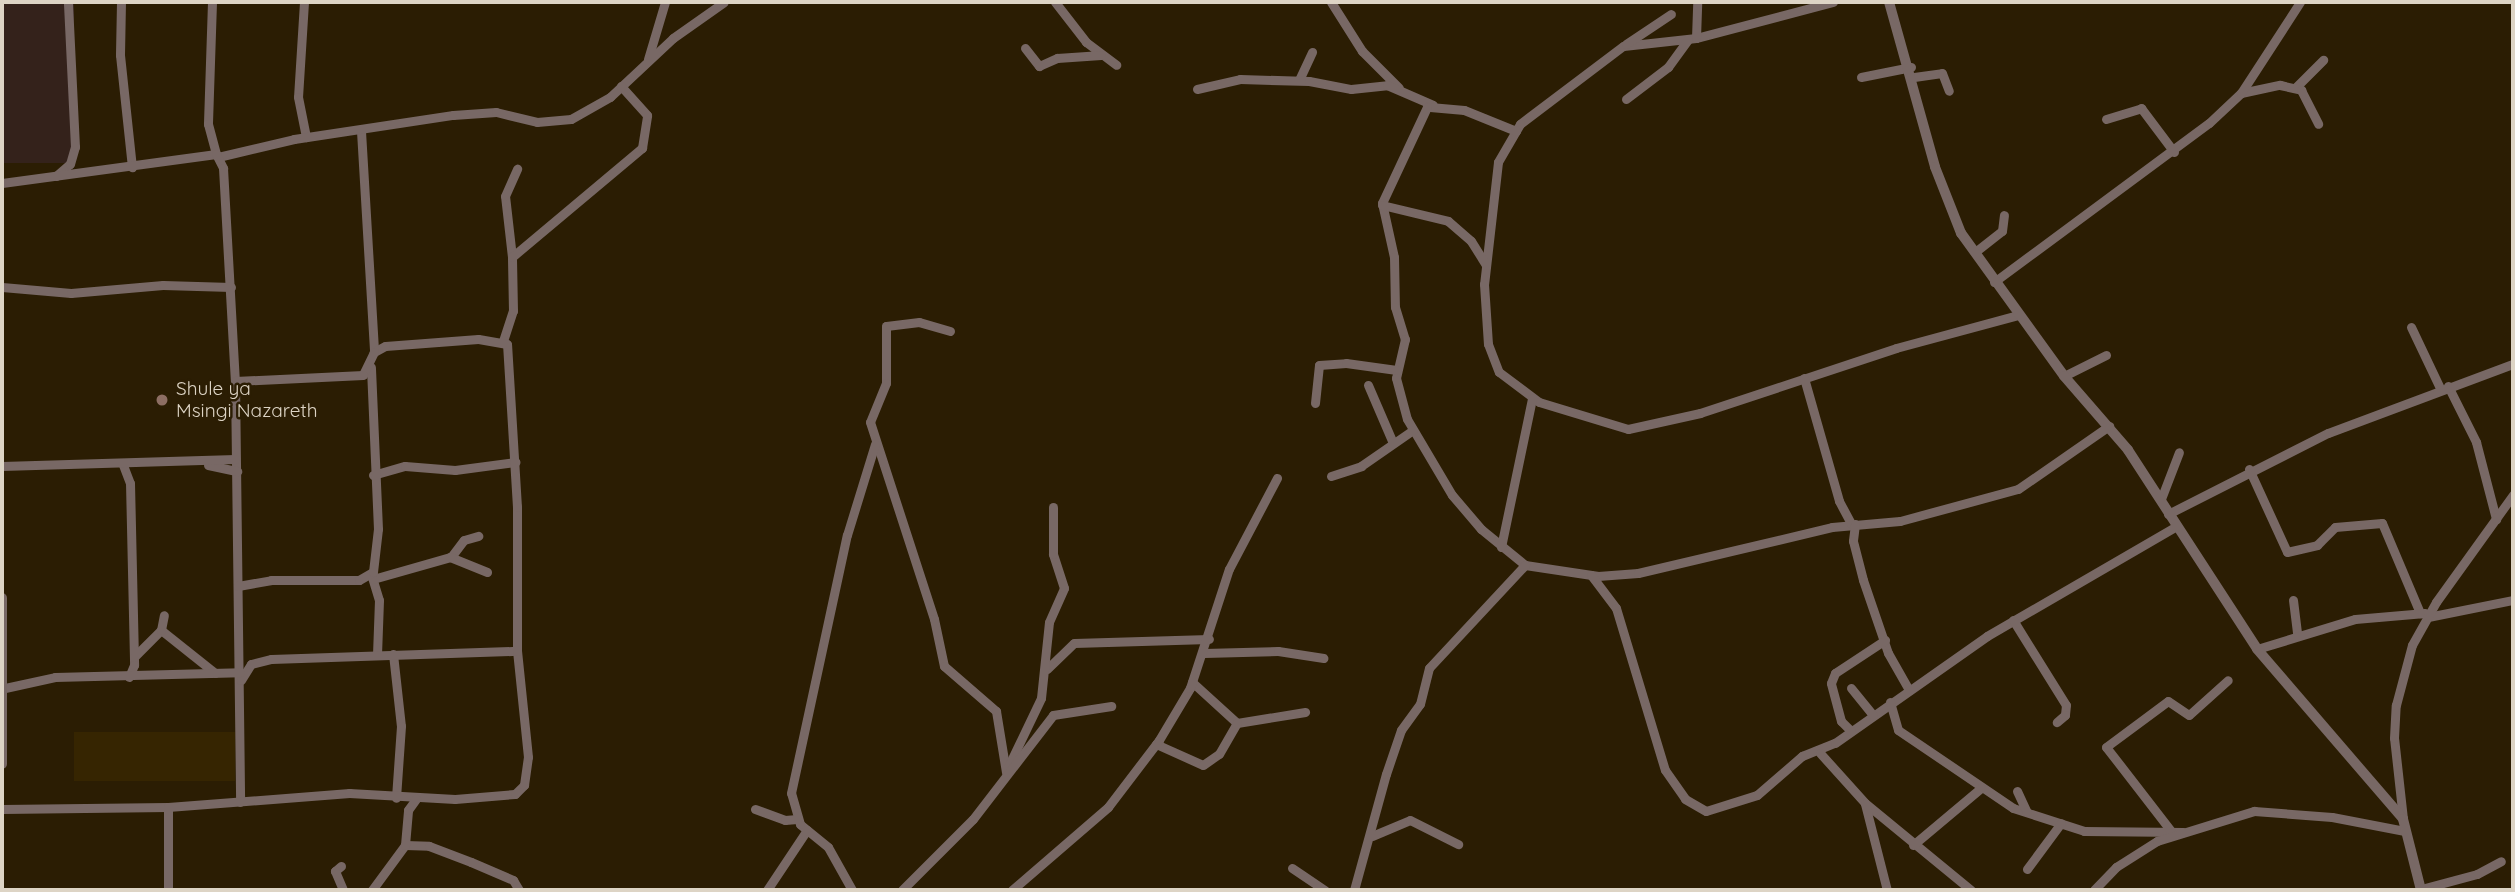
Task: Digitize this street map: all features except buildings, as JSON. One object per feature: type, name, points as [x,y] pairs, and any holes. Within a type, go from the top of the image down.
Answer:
[{"type":"street","points":[[55,177],[69,164],[75,147],[68,2]]},
{"type":"street","points":[[121,2],[123,99],[132,167]]},
{"type":"street","points":[[212,2],[208,124],[228,208],[235,381],[240,802]]},
{"type":"street","points":[[304,2],[298,97],[306,137]]},
{"type":"street","points":[[648,60],[665,2]]},
{"type":"street","points":[[2,183],[217,156],[306,137],[496,112],[537,122],[570,120],[621,86],[648,60],[724,2]]},
{"type":"street","points":[[1055,2],[1101,55],[1115,65]]},
{"type":"street","points":[[1331,2],[1362,51],[1401,89],[1433,105],[1516,131]]},
{"type":"street","points":[[1626,99],[1668,67],[1692,38],[1697,2]]},
{"type":"street","points":[[1624,46],[1692,38],[1833,2]]},
{"type":"street","points":[[1889,2],[1913,72],[1935,167],[1961,233],[2018,315],[2064,376],[2109,426],[2161,499],[2175,527],[2257,649],[2404,825]]},
{"type":"street","points":[[1994,282],[2174,152],[2241,93],[2300,2]]},
{"type":"street","points":[[1671,14],[1540,105],[1516,131],[1498,162],[1483,307],[1493,360],[1506,379],[1532,398],[1618,430],[1700,414],[1804,378],[2018,315]]},
{"type":"street","points":[[1025,48],[1039,66],[1057,58],[1101,55]]},
{"type":"street","points":[[1299,80],[1312,52]]},
{"type":"street","points":[[2295,88],[2323,60]]},
{"type":"street","points":[[1861,77],[1939,71],[1949,91]]},
{"type":"street","points":[[1197,89],[1226,80],[1299,80],[1338,88],[1401,89]]},
{"type":"street","points":[[512,257],[642,148],[647,115],[621,86]]},
{"type":"street","points":[[2241,93],[2295,88],[2306,94],[2318,124]]},
{"type":"street","points":[[1433,105],[1418,119],[1382,205],[1394,257],[1395,307],[1405,340],[1397,370],[1400,401],[1413,430],[1452,495],[1501,547],[1525,565],[1591,575],[1638,573],[1853,524],[1900,522],[2018,489],[2109,426]]},
{"type":"street","points":[[2106,119],[2141,108],[2174,152]]},
{"type":"street","points":[[361,131],[374,352],[370,365],[378,552],[372,577],[379,600],[377,655]]},
{"type":"street","points":[[2,809],[168,807],[349,793],[398,799],[504,796],[524,785],[528,757],[517,651],[515,462],[510,355],[503,341],[513,311],[512,257],[505,196],[517,169]]},
{"type":"street","points":[[1382,205],[1448,221],[1471,241],[1486,265]]},
{"type":"street","points":[[1975,252],[2002,231],[2004,215]]},
{"type":"street","points":[[2,287],[71,293],[231,287]]},
{"type":"street","points":[[950,331],[905,321],[885,328],[886,383],[870,422],[934,619],[944,666],[996,711],[1006,772]]},
{"type":"street","points":[[2411,327],[2476,442],[2496,519]]},
{"type":"street","points":[[374,352],[418,342],[503,341]]},
{"type":"street","points":[[2064,376],[2106,355]]},
{"type":"street","points":[[1315,403],[1319,365],[1346,363],[1397,370]]},
{"type":"street","points":[[2168,513],[2249,469],[2444,387],[2513,364]]},
{"type":"street","points":[[235,381],[358,376],[370,365]]},
{"type":"street","points":[[1804,378],[1839,501],[1853,524],[1855,548],[1885,640],[1909,690]]},
{"type":"street","points":[[1368,385],[1393,443]]},
{"type":"street","points":[[1501,547],[1532,398]]},
{"type":"street","points":[[1331,476],[1361,466],[1413,430]]},
{"type":"street","points":[[852,890],[839,861],[797,819],[791,793],[847,535],[875,444]]},
{"type":"street","points":[[2161,499],[2179,452]]},
{"type":"street","points":[[2,466],[199,463],[234,459]]},
{"type":"street","points":[[373,475],[405,466],[455,470],[515,462]]},
{"type":"street","points":[[199,463],[237,471]]},
{"type":"street","points":[[129,479],[137,464]]},
{"type":"street","points":[[122,465],[129,479],[134,657],[129,677]]},
{"type":"street","points":[[2249,469],[2287,552],[2317,545],[2335,527],[2382,523],[2426,614]]},
{"type":"street","points":[[1012,890],[1108,807],[1156,744],[1192,682],[1209,639],[1229,569],[1277,478]]},
{"type":"street","points":[[2501,861],[2477,874],[2421,889],[2404,825],[2396,705],[2412,645],[2426,614],[2513,495]]},
{"type":"street","points":[[902,890],[973,819],[1006,772],[1041,698],[1049,622],[1064,588],[1053,554],[1054,507]]},
{"type":"street","points":[[1591,575],[1616,608],[1665,770],[1685,799],[1706,811],[1739,803],[1775,783],[1802,756],[1819,752],[2013,620],[2175,527]]},
{"type":"street","points":[[451,557],[464,540],[478,536]]},
{"type":"street","points":[[238,586],[271,580],[359,580],[451,557],[487,572]]},
{"type":"street","points":[[1354,890],[1401,730],[1420,704],[1435,658],[1525,565]]},
{"type":"street","points":[[2,598],[2,764]]},
{"type":"street","points":[[2293,600],[2297,635]]},
{"type":"street","points":[[2257,649],[2356,619],[2426,614],[2513,600]]},
{"type":"street","points":[[134,657],[161,630],[164,615]]},
{"type":"street","points":[[2013,620],[2066,705],[2066,715],[2057,722]]},
{"type":"street","points":[[161,630],[215,673]]},
{"type":"street","points":[[1046,670],[1074,643],[1209,639]]},
{"type":"street","points":[[1851,731],[1841,721],[1831,683],[1835,673],[1885,640]]},
{"type":"street","points":[[4,692],[55,677],[215,673],[240,676],[255,662],[393,654],[517,651]]},
{"type":"street","points":[[1204,653],[1278,651],[1323,658]]},
{"type":"street","points":[[393,654],[401,726],[398,799],[408,814]]},
{"type":"street","points":[[2171,831],[2106,747],[2168,701],[2189,715],[2228,680]]},
{"type":"street","points":[[1192,682],[1237,723]]},
{"type":"street","points":[[1851,688],[1873,715]]},
{"type":"street","points":[[1890,702],[1898,730],[1981,788],[2027,812],[2084,831],[2183,832]]},
{"type":"street","points":[[1006,772],[1037,742],[1053,715],[1111,706]]},
{"type":"street","points":[[1237,723],[1305,712]]},
{"type":"street","points":[[1156,744],[1203,765],[1219,754],[1237,723]]},
{"type":"street","points":[[1819,752],[1865,803],[1971,890]]},
{"type":"street","points":[[1913,845],[1981,788]]},
{"type":"street","points":[[2017,791],[2027,812]]},
{"type":"street","points":[[372,890],[405,845],[408,814],[416,799]]},
{"type":"street","points":[[1865,803],[1887,890]]},
{"type":"street","points":[[168,807],[168,890]]},
{"type":"street","points":[[755,809],[785,821],[797,819]]},
{"type":"street","points":[[2094,890],[2128,858],[2183,832],[2254,811],[2404,825]]},
{"type":"street","points":[[1372,836],[1410,820],[1458,844]]},
{"type":"street","points":[[2027,869],[2061,823]]},
{"type":"street","points":[[767,890],[807,830]]},
{"type":"street","points":[[405,845],[429,846],[471,862],[513,880],[519,890]]},
{"type":"street","points":[[341,866],[335,871],[343,890]]},
{"type":"street","points":[[1292,867],[1325,890]]},
{"type":"shaded area","points":[[2,2],[74,2],[74,163],[2,163]]},
{"type":"shaded area","points":[[74,732],[235,732],[235,781],[74,781]]},
{"type":"place","name":"Shule ya Msingi Nazareth","points":[[162,400]]}]
